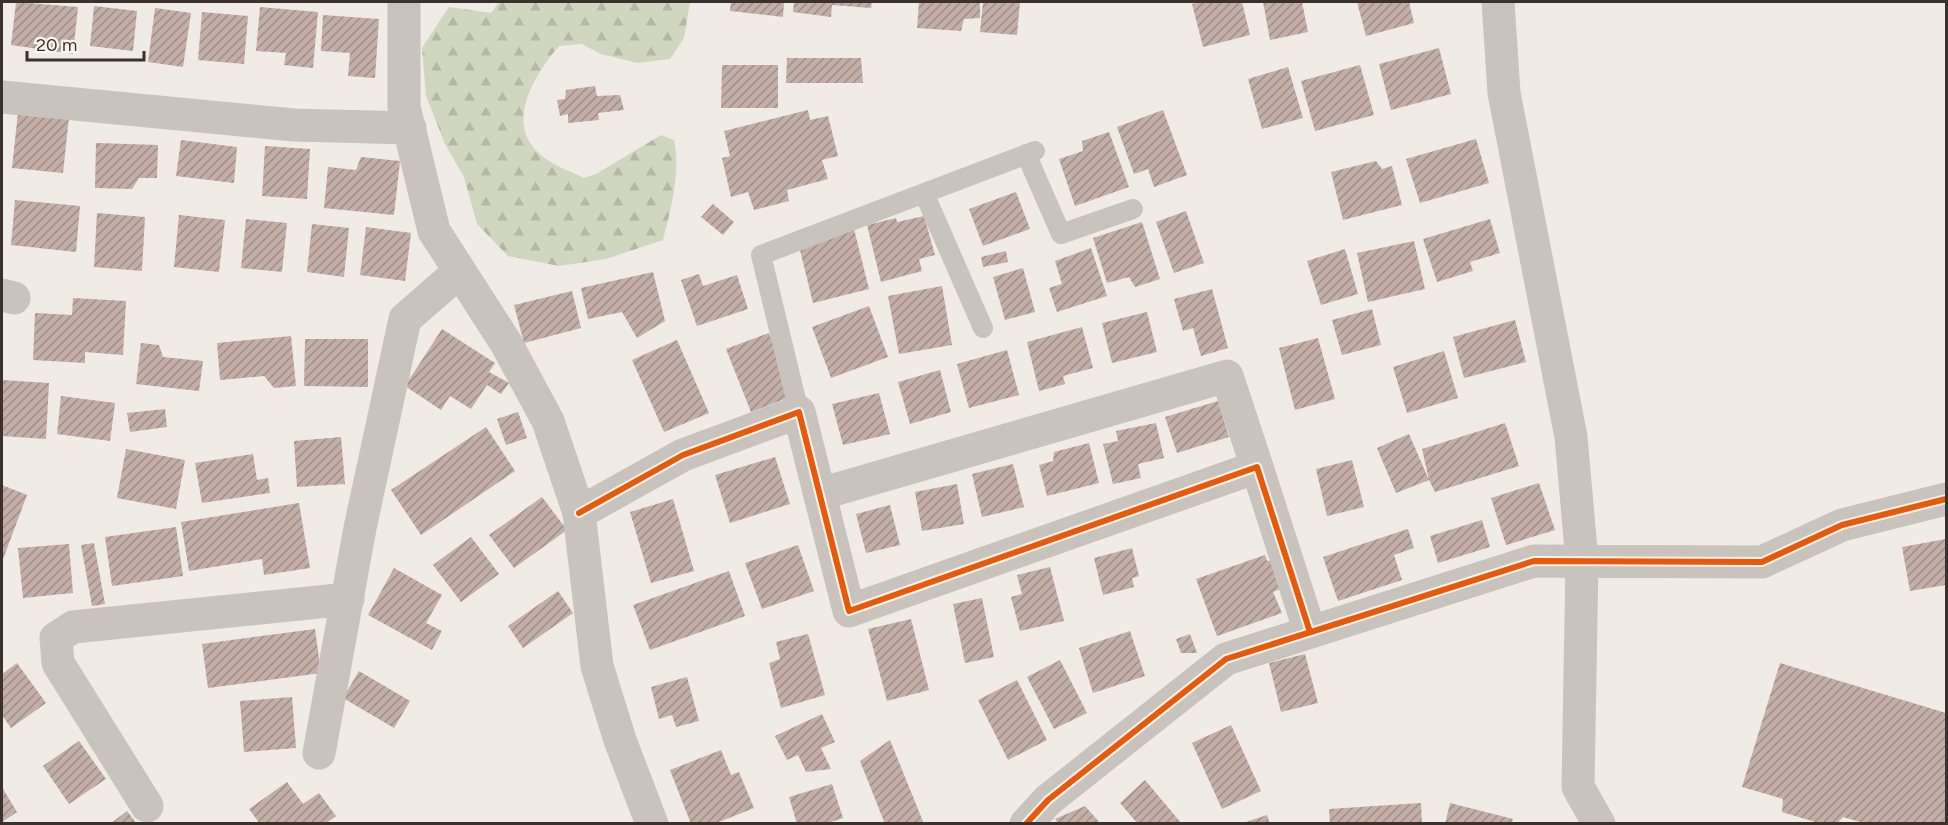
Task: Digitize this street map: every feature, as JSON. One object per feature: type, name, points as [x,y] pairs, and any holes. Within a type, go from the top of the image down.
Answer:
[{"type":"street","points":[[404,2],[404,107],[434,231],[506,343],[548,421],[579,513],[597,666],[620,740],[652,824]]},
{"type":"street","points":[[1498,2],[1504,93],[1571,436],[1582,561],[1578,787],[1599,824]]},
{"type":"street","points":[[2,97],[294,125],[410,128]]},
{"type":"street","points":[[319,753],[405,319],[460,272]]},
{"type":"street","points":[[820,494],[1227,376],[1310,632]]},
{"type":"street","points":[[579,513],[683,455],[799,412],[849,611],[1257,467]]},
{"type":"street","points":[[1026,824],[1048,800],[1226,659],[1534,561],[1762,562],[1842,525],[1947,499]]},
{"type":"street","points":[[147,806],[58,663],[56,638],[73,627],[348,599]]},
{"type":"lane","points":[[799,412],[761,255],[1030,152],[1061,234],[1133,209]]},
{"type":"lane","points":[[924,193],[982,328]]},
{"type":"green space","points":[[499,2],[690,2],[684,38],[670,59],[638,63],[601,54],[582,44],[559,46],[532,85],[524,115],[525,130],[531,144],[542,156],[557,166],[584,178],[596,174],[661,135],[674,140],[676,177],[663,240],[606,259],[559,266],[508,256],[477,224],[464,177],[445,144],[426,96],[422,48],[449,7],[491,13]]},
{"type":"building","points":[[16,2],[78,7],[73,54],[11,45]]},
{"type":"building","points":[[731,2],[784,2],[783,17],[730,11]]},
{"type":"building","points":[[794,2],[872,2],[871,8],[832,5],[831,17],[793,12]]},
{"type":"building","points":[[919,2],[980,2],[980,18],[964,19],[961,31],[917,28]]},
{"type":"building","points":[[983,2],[1020,2],[1017,35],[980,32]]},
{"type":"building","points":[[1242,2],[1250,35],[1203,47],[1192,4]]},
{"type":"building","points":[[1263,2],[1302,2],[1308,32],[1270,40]]},
{"type":"building","points":[[1357,2],[1409,2],[1414,23],[1366,36]]},
{"type":"building","points":[[94,6],[137,11],[133,51],[90,46]]},
{"type":"building","points":[[260,7],[318,12],[313,68],[284,65],[286,53],[256,51]]},
{"type":"building","points":[[155,8],[191,13],[183,67],[148,62]]},
{"type":"building","points":[[202,12],[248,16],[244,64],[198,60]]},
{"type":"building","points":[[323,15],[379,19],[375,78],[348,76],[350,53],[321,51]]},
{"type":"building","points":[[1439,48],[1451,94],[1391,110],[1379,64]]},
{"type":"building","points":[[787,58],[861,58],[863,83],[786,83]]},
{"type":"building","points":[[722,65],[778,65],[778,108],[721,108]]},
{"type":"building","points":[[1360,65],[1374,115],[1315,131],[1301,81]]},
{"type":"building","points":[[1288,67],[1303,118],[1262,129],[1248,79]]},
{"type":"building","points":[[595,86],[597,96],[620,95],[624,110],[598,113],[599,120],[568,123],[568,114],[560,116],[557,100],[565,99],[566,90]]},
{"type":"building","points":[[808,110],[810,120],[828,116],[838,156],[822,160],[828,179],[787,190],[789,201],[754,210],[748,192],[731,197],[722,158],[730,156],[724,131]]},
{"type":"building","points":[[1163,110],[1187,175],[1154,187],[1148,169],[1134,174],[1117,127]]},
{"type":"building","points":[[18,112],[69,117],[63,173],[12,168]]},
{"type":"building","points":[[1109,132],[1129,187],[1075,206],[1059,159],[1083,151],[1082,141]]},
{"type":"building","points":[[1476,139],[1489,183],[1420,203],[1406,159]]},
{"type":"building","points":[[181,140],[237,147],[234,183],[176,176]]},
{"type":"building","points":[[96,143],[158,145],[157,178],[139,178],[132,189],[95,188]]},
{"type":"building","points":[[265,146],[310,149],[307,199],[262,196]]},
{"type":"building","points":[[361,157],[400,161],[394,215],[324,208],[328,167],[356,170]]},
{"type":"building","points":[[1376,161],[1382,169],[1392,166],[1402,205],[1343,220],[1331,172]]},
{"type":"building","points":[[1016,192],[1030,229],[983,246],[969,209]]},
{"type":"building","points":[[15,200],[80,206],[76,252],[11,245]]},
{"type":"building","points":[[713,204],[734,222],[723,235],[701,217]]},
{"type":"building","points":[[1186,211],[1204,263],[1174,273],[1156,222]]},
{"type":"building","points":[[97,213],[145,217],[142,271],[94,267]]},
{"type":"building","points":[[179,215],[225,220],[219,272],[174,267]]},
{"type":"building","points":[[924,216],[935,255],[919,259],[922,271],[881,282],[867,225],[896,218],[897,222]]},
{"type":"building","points":[[246,219],[287,223],[282,272],[241,268]]},
{"type":"building","points":[[1490,219],[1500,253],[1470,262],[1473,271],[1437,282],[1423,239]]},
{"type":"building","points":[[1142,222],[1160,279],[1135,287],[1129,277],[1107,283],[1093,238]]},
{"type":"building","points":[[312,224],[349,228],[344,277],[307,272]]},
{"type":"building","points":[[366,227],[411,233],[405,281],[360,275]]},
{"type":"building","points":[[854,229],[869,289],[813,303],[798,242]]},
{"type":"building","points":[[1414,241],[1425,289],[1368,302],[1357,253]]},
{"type":"building","points":[[1091,248],[1107,296],[1057,312],[1049,288],[1062,284],[1055,261]]},
{"type":"building","points":[[1345,249],[1358,294],[1321,305],[1307,261]]},
{"type":"building","points":[[1006,251],[1008,262],[983,267],[981,257]]},
{"type":"building","points":[[1023,268],[1035,312],[1005,320],[993,277]]},
{"type":"building","points":[[653,272],[665,321],[637,338],[622,312],[588,319],[581,288]]},
{"type":"building","points":[[699,274],[703,286],[737,275],[748,309],[697,326],[681,280]]},
{"type":"building","points":[[942,286],[952,345],[899,354],[888,296]]},
{"type":"building","points":[[1212,289],[1228,348],[1201,356],[1193,328],[1183,331],[1174,299]]},
{"type":"building","points":[[572,291],[581,328],[524,343],[514,305]]},
{"type":"building","points":[[73,298],[126,301],[123,355],[85,352],[85,363],[33,360],[35,313],[72,315]]},
{"type":"building","points":[[869,306],[888,357],[831,378],[812,327]]},
{"type":"building","points":[[1372,309],[1381,345],[1342,355],[1332,320]]},
{"type":"building","points":[[1147,312],[1157,352],[1112,363],[1102,323]]},
{"type":"building","points":[[1515,320],[1526,362],[1464,378],[1453,337]]},
{"type":"building","points":[[1082,327],[1093,368],[1063,376],[1065,384],[1039,391],[1027,342]]},
{"type":"building","points":[[442,329],[495,363],[489,372],[509,383],[501,394],[487,385],[471,409],[450,396],[441,410],[405,386]]},
{"type":"building","points":[[769,333],[793,396],[751,412],[726,349]]},
{"type":"building","points":[[291,336],[296,386],[274,388],[264,376],[220,380],[217,343]]},
{"type":"building","points":[[1318,338],[1335,399],[1295,410],[1279,348]]},
{"type":"building","points":[[305,339],[368,339],[368,387],[304,386]]},
{"type":"building","points":[[677,340],[709,413],[664,432],[632,360]]},
{"type":"building","points":[[141,343],[159,345],[163,357],[203,361],[199,391],[136,384]]},
{"type":"building","points":[[1007,350],[1019,395],[969,408],[957,364]]},
{"type":"building","points":[[1444,351],[1458,398],[1407,413],[1393,367]]},
{"type":"building","points":[[940,370],[951,412],[910,424],[898,382]]},
{"type":"building","points":[[2,380],[49,383],[46,439],[2,436]]},
{"type":"building","points":[[879,393],[890,434],[843,445],[832,404]]},
{"type":"building","points":[[61,396],[115,403],[110,441],[57,434]]},
{"type":"building","points":[[1218,401],[1229,437],[1177,453],[1165,417]]},
{"type":"building","points":[[165,409],[167,427],[130,432],[127,413]]},
{"type":"building","points":[[518,412],[527,438],[506,445],[497,419]]},
{"type":"building","points":[[1156,423],[1164,458],[1138,464],[1141,478],[1113,484],[1103,444],[1118,441],[1116,431]]},
{"type":"building","points":[[1505,423],[1519,466],[1435,492],[1429,480],[1422,449]]},
{"type":"building","points":[[486,427],[515,471],[421,535],[391,490]]},
{"type":"building","points":[[1409,434],[1429,480],[1396,493],[1377,448]]},
{"type":"building","points":[[341,437],[345,484],[297,487],[294,441]]},
{"type":"building","points":[[1089,443],[1099,483],[1047,496],[1039,465],[1053,461],[1054,452]]},
{"type":"building","points":[[126,449],[185,460],[176,509],[117,498]]},
{"type":"building","points":[[253,454],[257,480],[268,478],[270,493],[202,503],[195,463]]},
{"type":"building","points":[[775,457],[790,504],[730,523],[715,475]]},
{"type":"building","points":[[1352,460],[1364,507],[1327,516],[1316,469]]},
{"type":"building","points":[[1013,464],[1024,507],[982,517],[972,474]]},
{"type":"building","points":[[1539,483],[1555,530],[1506,545],[1491,498]]},
{"type":"building","points":[[957,484],[964,524],[922,531],[915,492]]},
{"type":"building","points":[[2,485],[27,495],[2,562]]},
{"type":"building","points":[[542,497],[567,530],[514,568],[489,535]]},
{"type":"building","points":[[673,499],[694,571],[651,583],[630,512]]},
{"type":"building","points":[[299,503],[310,568],[264,575],[262,559],[189,571],[181,522]]},
{"type":"building","points":[[890,505],[900,545],[866,553],[856,514]]},
{"type":"building","points":[[1482,520],[1490,547],[1438,563],[1430,536]]},
{"type":"building","points":[[176,527],[183,576],[112,586],[105,537]]},
{"type":"building","points":[[1408,529],[1414,548],[1394,555],[1402,580],[1338,601],[1323,557]]},
{"type":"building","points":[[471,537],[499,574],[461,602],[433,565]]},
{"type":"building","points":[[1946,539],[1946,585],[1910,591],[1902,547]]},
{"type":"building","points":[[94,543],[105,604],[92,606],[81,545]]},
{"type":"building","points":[[69,544],[73,593],[23,598],[18,548]]},
{"type":"building","points":[[798,545],[814,591],[762,609],[745,563]]},
{"type":"building","points":[[1132,548],[1139,576],[1132,578],[1134,587],[1103,595],[1094,558]]},
{"type":"building","points":[[1265,555],[1267,561],[1273,560],[1283,588],[1273,592],[1282,613],[1217,636],[1196,579]]},
{"type":"building","points":[[1050,567],[1064,621],[1020,631],[1011,597],[1022,594],[1017,575]]},
{"type":"building","points":[[394,568],[442,595],[426,623],[442,631],[432,650],[368,615]]},
{"type":"building","points":[[729,571],[745,616],[650,650],[633,605]]},
{"type":"building","points":[[558,591],[573,613],[523,648],[508,626]]},
{"type":"building","points":[[982,598],[994,657],[965,663],[953,604]]},
{"type":"building","points":[[911,619],[929,690],[887,701],[868,629]]},
{"type":"building","points":[[315,629],[321,673],[208,688],[202,644]]},
{"type":"building","points":[[1130,631],[1145,676],[1093,693],[1079,648]]},
{"type":"building","points":[[808,634],[825,695],[781,708],[769,663],[780,659],[776,642]]},
{"type":"building","points":[[1190,634],[1197,653],[1181,653],[1176,639]]},
{"type":"building","points":[[1305,654],[1318,703],[1281,712],[1269,663]]},
{"type":"building","points":[[1060,660],[1087,713],[1054,729],[1027,677]]},
{"type":"building","points":[[17,663],[46,703],[11,728],[2,715],[2,674]]},
{"type":"building","points":[[1780,663],[1946,713],[1946,824],[1867,824],[1843,817],[1836,824],[1822,824],[1782,812],[1783,799],[1742,787]]},
{"type":"building","points":[[359,671],[410,701],[394,728],[343,698]]},
{"type":"building","points":[[687,677],[699,721],[676,727],[672,715],[659,719],[651,687]]},
{"type":"building","points":[[1017,680],[1047,740],[1008,760],[978,700]]},
{"type":"building","points":[[292,697],[296,748],[244,752],[240,701]]},
{"type":"building","points":[[822,714],[835,742],[821,748],[831,769],[806,772],[798,755],[787,760],[775,736]]},
{"type":"building","points":[[1231,725],[1261,791],[1222,809],[1192,743]]},
{"type":"building","points":[[890,740],[924,824],[885,824],[860,761]]},
{"type":"building","points":[[79,741],[106,779],[69,804],[43,766]]},
{"type":"building","points":[[721,750],[731,775],[739,772],[754,808],[714,824],[691,824],[670,770]]},
{"type":"building","points":[[1145,780],[1182,824],[1138,824],[1120,803]]},
{"type":"building","points":[[287,782],[303,804],[319,793],[336,816],[325,824],[260,824],[249,809]]},
{"type":"building","points":[[832,784],[843,818],[825,824],[797,824],[789,797]]},
{"type":"building","points":[[2,787],[17,812],[2,822]]},
{"type":"building","points":[[1421,803],[1422,824],[1330,824],[1329,809]]},
{"type":"building","points":[[1450,803],[1513,819],[1511,824],[1445,824]]},
{"type":"building","points":[[1085,806],[1101,824],[1059,824],[1055,819]]},
{"type":"building","points":[[127,811],[137,824],[110,824]]},
{"type":"building","points":[[1267,815],[1270,824],[1243,824],[1243,823]]},
{"type":"cycle path","points":[[579,513],[683,455],[799,412],[849,611],[1257,467],[1310,632]]},
{"type":"cycle path","points":[[1026,824],[1048,800],[1226,659],[1534,561],[1762,562],[1842,525],[1946,499]]}]
